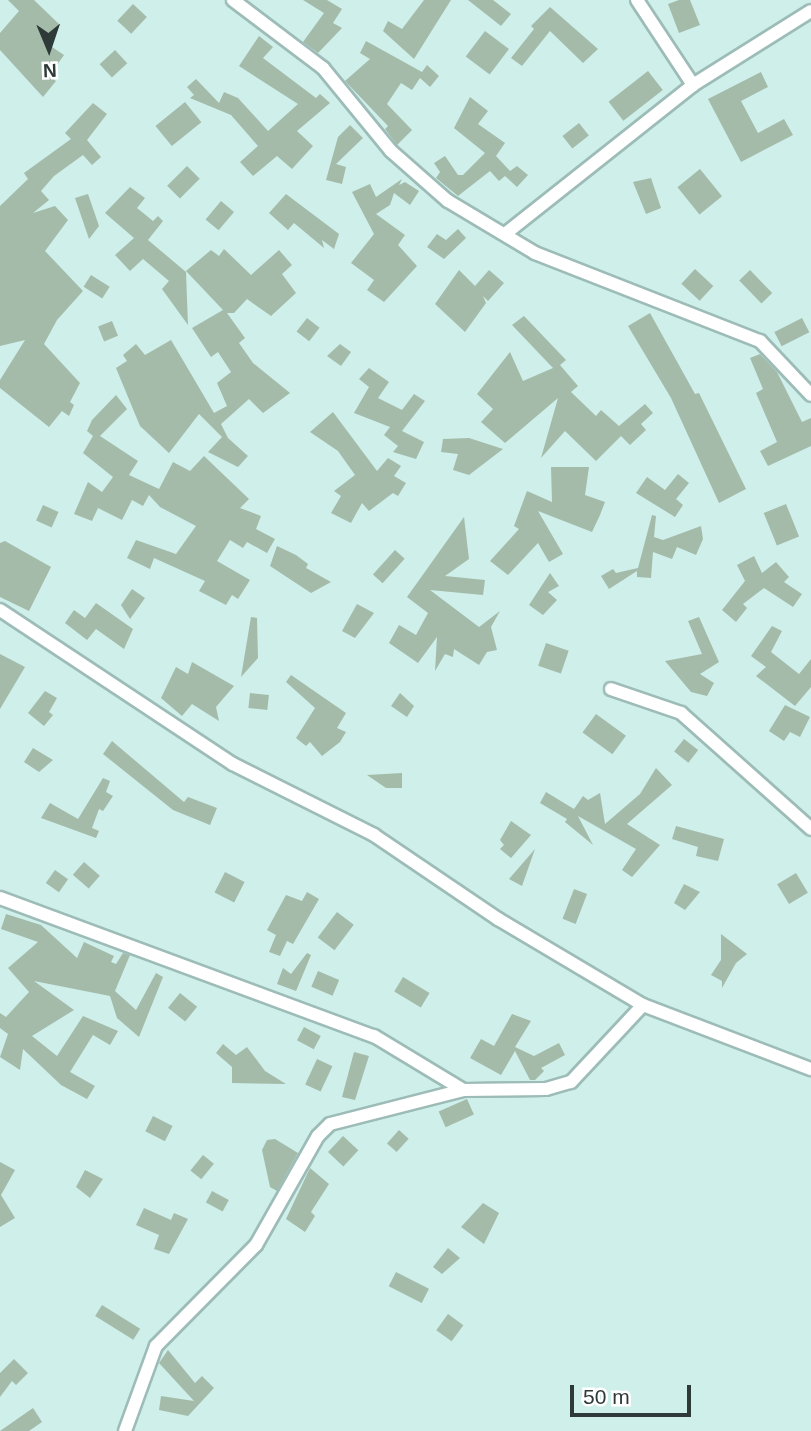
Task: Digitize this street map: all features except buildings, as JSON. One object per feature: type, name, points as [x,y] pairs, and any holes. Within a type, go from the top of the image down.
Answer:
[{"type":"street","points":[[233,0],[323,68],[419,180],[535,253],[760,341],[811,395]]},
{"type":"street","points":[[637,0],[693,85]]},
{"type":"street","points":[[505,234],[693,85],[811,11]]},
{"type":"street","points":[[0,610],[233,764],[374,835],[498,919],[643,1005],[811,1069]]},
{"type":"street","points":[[611,690],[681,713],[811,829]]},
{"type":"street","points":[[1,900],[85,926],[374,1036],[463,1090]]},
{"type":"street","points":[[125,1431],[156,1346],[256,1245],[318,1136],[330,1124],[463,1090],[546,1089],[572,1082],[643,1005]]}]
